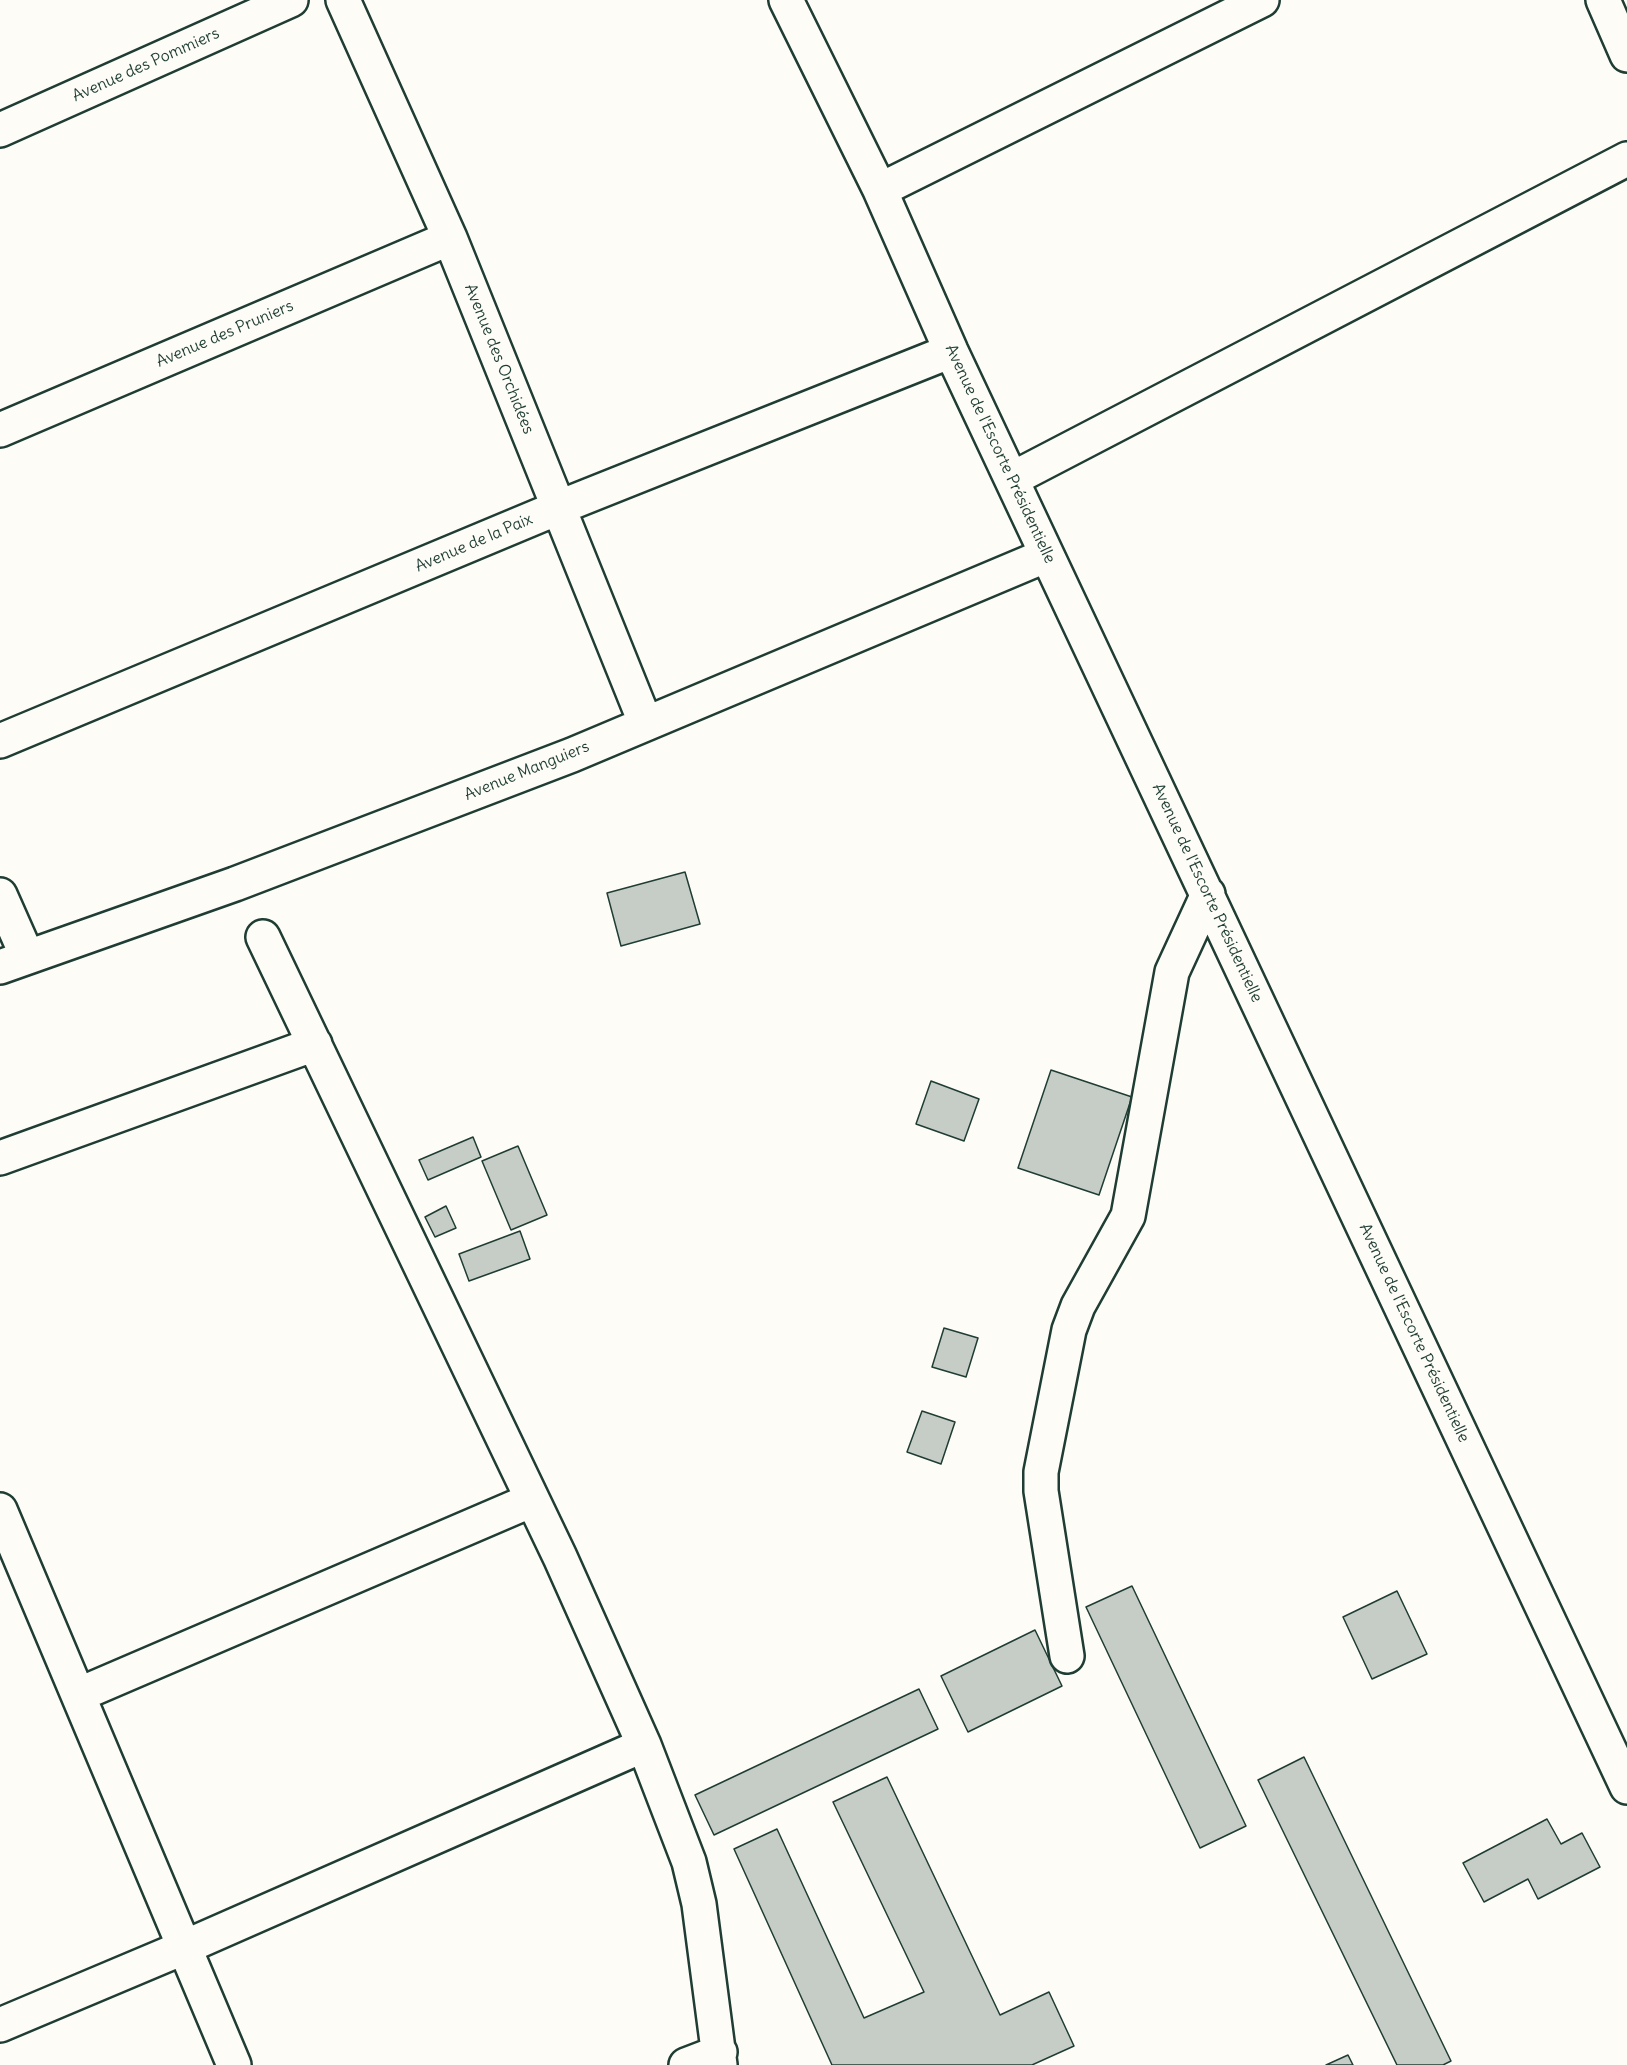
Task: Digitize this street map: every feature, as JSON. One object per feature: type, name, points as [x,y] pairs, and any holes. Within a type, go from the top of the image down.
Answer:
[{"type":"street","name":"Avenue des Pommiers","points":[[0,130],[291,0]]},
{"type":"street","name":"Avenue des Orchidées","points":[[343,0],[450,238],[645,722]]},
{"type":"street","name":"Avenue de l'Escorte Présidentielle","points":[[786,0],[880,190],[951,351],[1626,1781]]},
{"type":"street","points":[[880,190],[1262,0]]},
{"type":"street","points":[[1603,0],[1627,55]]},
{"type":"street","points":[[1012,479],[1627,159]]},
{"type":"street","name":"Avenue des Pruniers","points":[[0,430],[450,238]]},
{"type":"street","name":"Avenue de la Paix","points":[[0,741],[560,507],[951,351]]},
{"type":"street","name":"Avenue Manguiers","points":[[14,962],[235,884],[572,755],[645,722],[1047,555]]},
{"type":"street","points":[[1067,1656],[1041,1491],[1041,1472],[1069,1329],[1078,1306],[1128,1216],[1172,972],[1208,894]]},
{"type":"street","points":[[0,895],[14,962]]},
{"type":"street","points":[[263,937],[532,1500],[644,1745],[688,1862],[696,1893],[720,2059],[687,2065]]},
{"type":"street","points":[[0,1158],[315,1044]]},
{"type":"street","points":[[78,1695],[532,1500]]},
{"type":"street","points":[[0,1510],[234,2065]]},
{"type":"street","points":[[0,2025],[185,1947],[644,1745]]},
{"type":"building","points":[[685,872],[700,924],[621,946],[607,893]]},
{"type":"building","points":[[1051,1070],[1132,1097],[1099,1195],[1018,1168]]},
{"type":"building","points":[[931,1081],[979,1099],[964,1141],[916,1124]]},
{"type":"building","points":[[473,1137],[481,1157],[428,1180],[419,1160]]},
{"type":"building","points":[[518,1146],[547,1215],[511,1230],[482,1161]]},
{"type":"building","points":[[446,1206],[456,1228],[435,1237],[425,1217]]},
{"type":"building","points":[[520,1231],[530,1259],[469,1281],[459,1254]]},
{"type":"building","points":[[944,1328],[978,1338],[966,1377],[932,1367]]},
{"type":"building","points":[[922,1411],[955,1422],[941,1464],[907,1452]]},
{"type":"building","points":[[1132,1586],[1246,1826],[1200,1848],[1086,1607]]},
{"type":"building","points":[[1397,1591],[1427,1654],[1372,1679],[1343,1617]]},
{"type":"building","points":[[1035,1630],[1062,1686],[968,1732],[941,1676]]},
{"type":"building","points":[[919,1689],[938,1729],[714,1835],[695,1795]]},
{"type":"building","points":[[1304,1757],[1451,2061],[1443,2065],[1397,2065],[1258,1780]]},
{"type":"building","points":[[887,1777],[1000,2015],[1049,1992],[1074,2046],[1032,2065],[832,2065],[734,1849],[777,1829],[864,2018],[924,1992],[833,1802]]},
{"type":"building","points":[[1547,1819],[1561,1844],[1582,1833],[1600,1867],[1538,1899],[1528,1879],[1484,1902],[1463,1863]]},
{"type":"building","points":[[1348,2055],[1353,2065],[1326,2065]]}]
